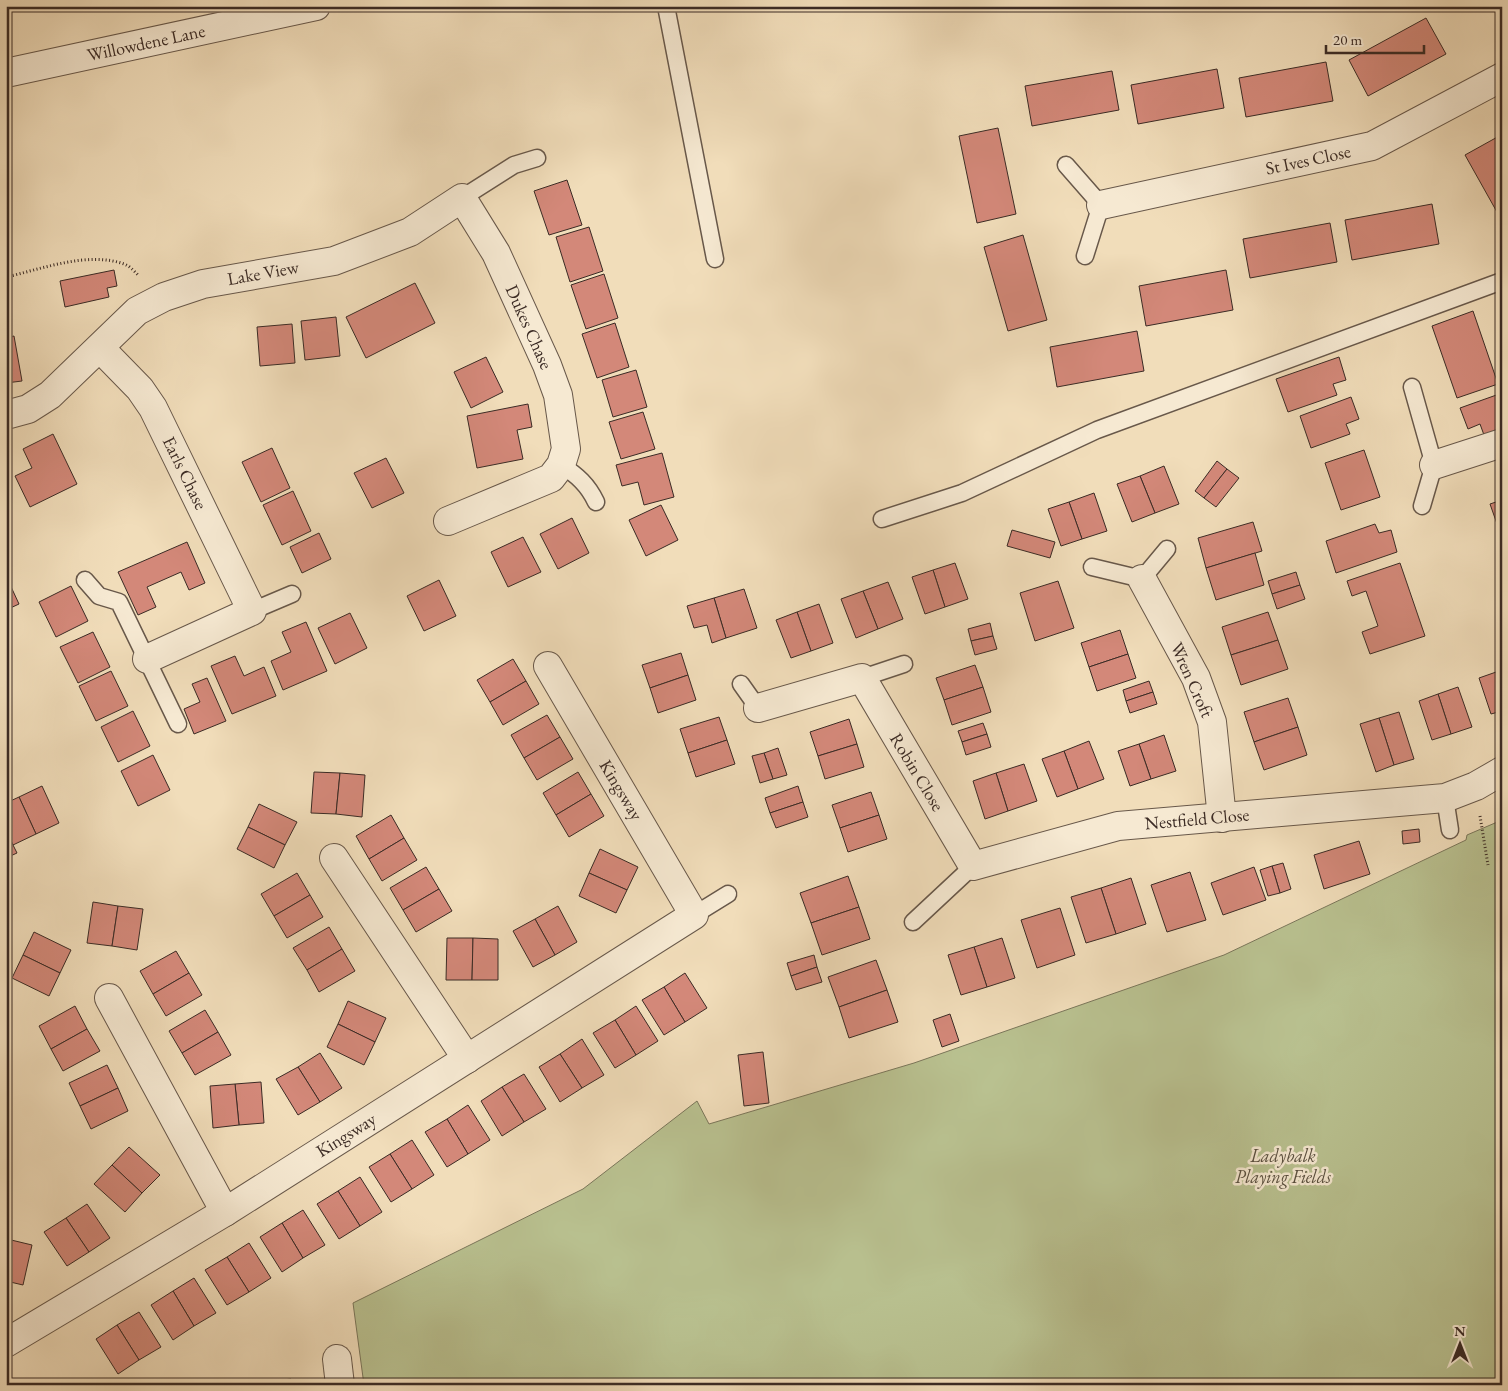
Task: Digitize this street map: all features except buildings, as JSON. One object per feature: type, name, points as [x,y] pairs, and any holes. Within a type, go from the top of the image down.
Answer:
[{"type":"street","name":"Willowdene Lane","points":[[6,73],[316,6]]},
{"type":"street","name":"St Ives Close","points":[[1101,204],[1372,146],[1502,77]]},
{"type":"street","name":"Lake View","points":[[6,415],[28,409],[50,395],[137,312],[164,297],[203,284],[334,261],[410,232],[462,198]]},
{"type":"street","name":"Dukes Chase","points":[[462,198],[496,253],[547,366],[558,395],[566,449],[561,465]]},
{"type":"street","name":"Earls Chase","points":[[100,348],[140,389],[153,408],[252,611]]},
{"type":"street","points":[[1434,465],[1502,442]]},
{"type":"street","points":[[448,521],[551,478],[561,465]]},
{"type":"street","name":"Wren Croft","points":[[1142,579],[1196,678],[1212,722],[1222,818]]},
{"type":"street","points":[[147,659],[252,611]]},
{"type":"street","name":"Kingsway","points":[[6,1343],[225,1212],[694,915],[548,666]]},
{"type":"street","points":[[758,708],[862,678]]},
{"type":"street","name":"Robin Close","points":[[862,678],[973,866]]},
{"type":"street","name":"Nestfield Close","points":[[973,866],[1118,826],[1445,798],[1476,786],[1502,770]]},
{"type":"street","points":[[334,858],[466,1059]]},
{"type":"street","points":[[109,998],[225,1212]]},
{"type":"lane","points":[[666,6],[714,258]]},
{"type":"lane","name":"Lake View","points":[[462,198],[514,165],[537,158]]},
{"type":"lane","points":[[1066,165],[1101,204],[1085,256]]},
{"type":"lane","points":[[882,519],[962,493],[1097,430],[1502,281]]},
{"type":"lane","points":[[1412,386],[1434,465],[1422,506]]},
{"type":"lane","points":[[561,465],[576,474],[590,488],[596,502]]},
{"type":"lane","points":[[1092,567],[1142,579],[1167,549]]},
{"type":"lane","points":[[85,580],[99,596],[119,602],[178,724]]},
{"type":"lane","points":[[252,611],[292,594]]},
{"type":"lane","points":[[862,678],[904,664]]},
{"type":"lane","points":[[742,684],[758,708]]},
{"type":"lane","points":[[1445,798],[1450,830]]},
{"type":"lane","name":"Nestfield Close","points":[[913,922],[973,866]]},
{"type":"lane","name":"Kingsway","points":[[694,915],[728,894]]},
{"type":"path","points":[[6,277],[79,261],[107,261],[126,264],[164,297]]},
{"type":"path","points":[[1476,786],[1488,864]]},
{"type":"green space","name":"Ladybalk Playing Fields","points":[[1502,820],[1502,1385],[364,1385],[353,1303],[583,1189],[697,1101],[709,1124],[914,1063],[1224,955],[1466,840],[1467,835]]}]
